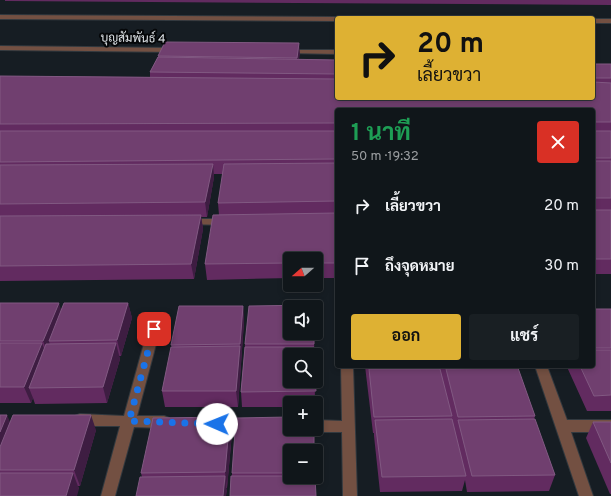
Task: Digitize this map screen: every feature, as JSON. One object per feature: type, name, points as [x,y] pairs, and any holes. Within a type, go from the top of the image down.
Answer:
[{"type":"street","points":[[0,17],[335,19]]},
{"type":"street","points":[[595,20],[611,21]]},
{"type":"street","name":"บุญสัมพันธ์ 4","points":[[0,48],[180,50]]},
{"type":"street","points":[[282,51],[335,52]]},
{"type":"street","points":[[180,222],[235,222]]},
{"type":"street","points":[[108,496],[154,329]]},
{"type":"street","points":[[347,368],[350,496]]},
{"type":"street","points":[[542,368],[586,496]]},
{"type":"street","points":[[68,420],[175,422]]},
{"type":"street","points":[[323,426],[348,427]]},
{"type":"street","points":[[561,426],[611,426]]},
{"type":"building","points":[[165,42],[299,43],[297,58],[158,56]]},
{"type":"building","points":[[158,57],[335,60],[335,74],[150,72]]},
{"type":"building","points":[[595,64],[611,64],[611,78],[595,78]]},
{"type":"building","points":[[0,76],[335,79],[335,100],[595,100],[595,82],[611,83],[611,122],[595,122],[595,108],[335,108],[335,123],[0,124]]},
{"type":"building","points":[[0,131],[335,131],[335,159],[0,162]]},
{"type":"building","points":[[595,131],[611,131],[611,158],[595,158]]},
{"type":"building","points":[[595,161],[611,161],[611,198],[595,198]]},
{"type":"building","points":[[335,163],[335,201],[218,203],[224,164]]},
{"type":"building","points":[[213,164],[205,202],[0,204],[0,165]]},
{"type":"building","points":[[595,210],[611,210],[611,259],[595,259]]},
{"type":"building","points":[[335,213],[335,263],[323,263],[323,252],[283,252],[283,263],[205,264],[213,215]]},
{"type":"building","points":[[201,215],[191,264],[0,266],[0,216]]},
{"type":"building","points":[[0,303],[59,303],[43,341],[0,341]]},
{"type":"building","points":[[64,303],[128,303],[117,340],[49,341]]},
{"type":"building","points":[[283,305],[283,340],[314,340],[314,344],[245,344],[249,306]]},
{"type":"building","points":[[179,306],[243,306],[240,344],[171,345]]},
{"type":"building","points":[[595,309],[611,309],[611,348],[595,348]]},
{"type":"building","points":[[0,343],[42,343],[24,387],[0,387]]},
{"type":"building","points":[[116,343],[103,387],[29,388],[46,344]]},
{"type":"building","points":[[240,346],[236,391],[162,391],[171,347]]},
{"type":"building","points":[[245,347],[314,347],[283,348],[283,388],[316,388],[316,391],[241,392]]},
{"type":"building","points":[[595,350],[611,350],[611,395],[594,396],[581,368],[595,368]]},
{"type":"building","points":[[518,368],[535,416],[458,417],[446,369]]},
{"type":"building","points":[[369,369],[440,369],[452,416],[374,417]]},
{"type":"building","points":[[0,415],[7,415],[0,432]]},
{"type":"building","points":[[13,415],[91,415],[74,470],[0,470],[0,447]]},
{"type":"building","points":[[230,417],[225,472],[141,473],[153,418]]},
{"type":"building","points":[[283,417],[283,436],[314,436],[314,444],[283,444],[283,473],[232,473],[236,418]]},
{"type":"building","points":[[452,419],[466,476],[382,477],[375,420]]},
{"type":"building","points":[[535,419],[555,475],[472,476],[458,420]]},
{"type":"building","points":[[593,422],[611,422],[611,463]]},
{"type":"building","points":[[0,473],[73,473],[66,496],[0,496]]},
{"type":"building","points":[[225,476],[223,496],[136,496],[140,477]]},
{"type":"building","points":[[231,476],[283,476],[283,484],[315,484],[316,496],[230,496]]},
{"type":"route","points":[[154,329],[129,421],[217,424]]}]
